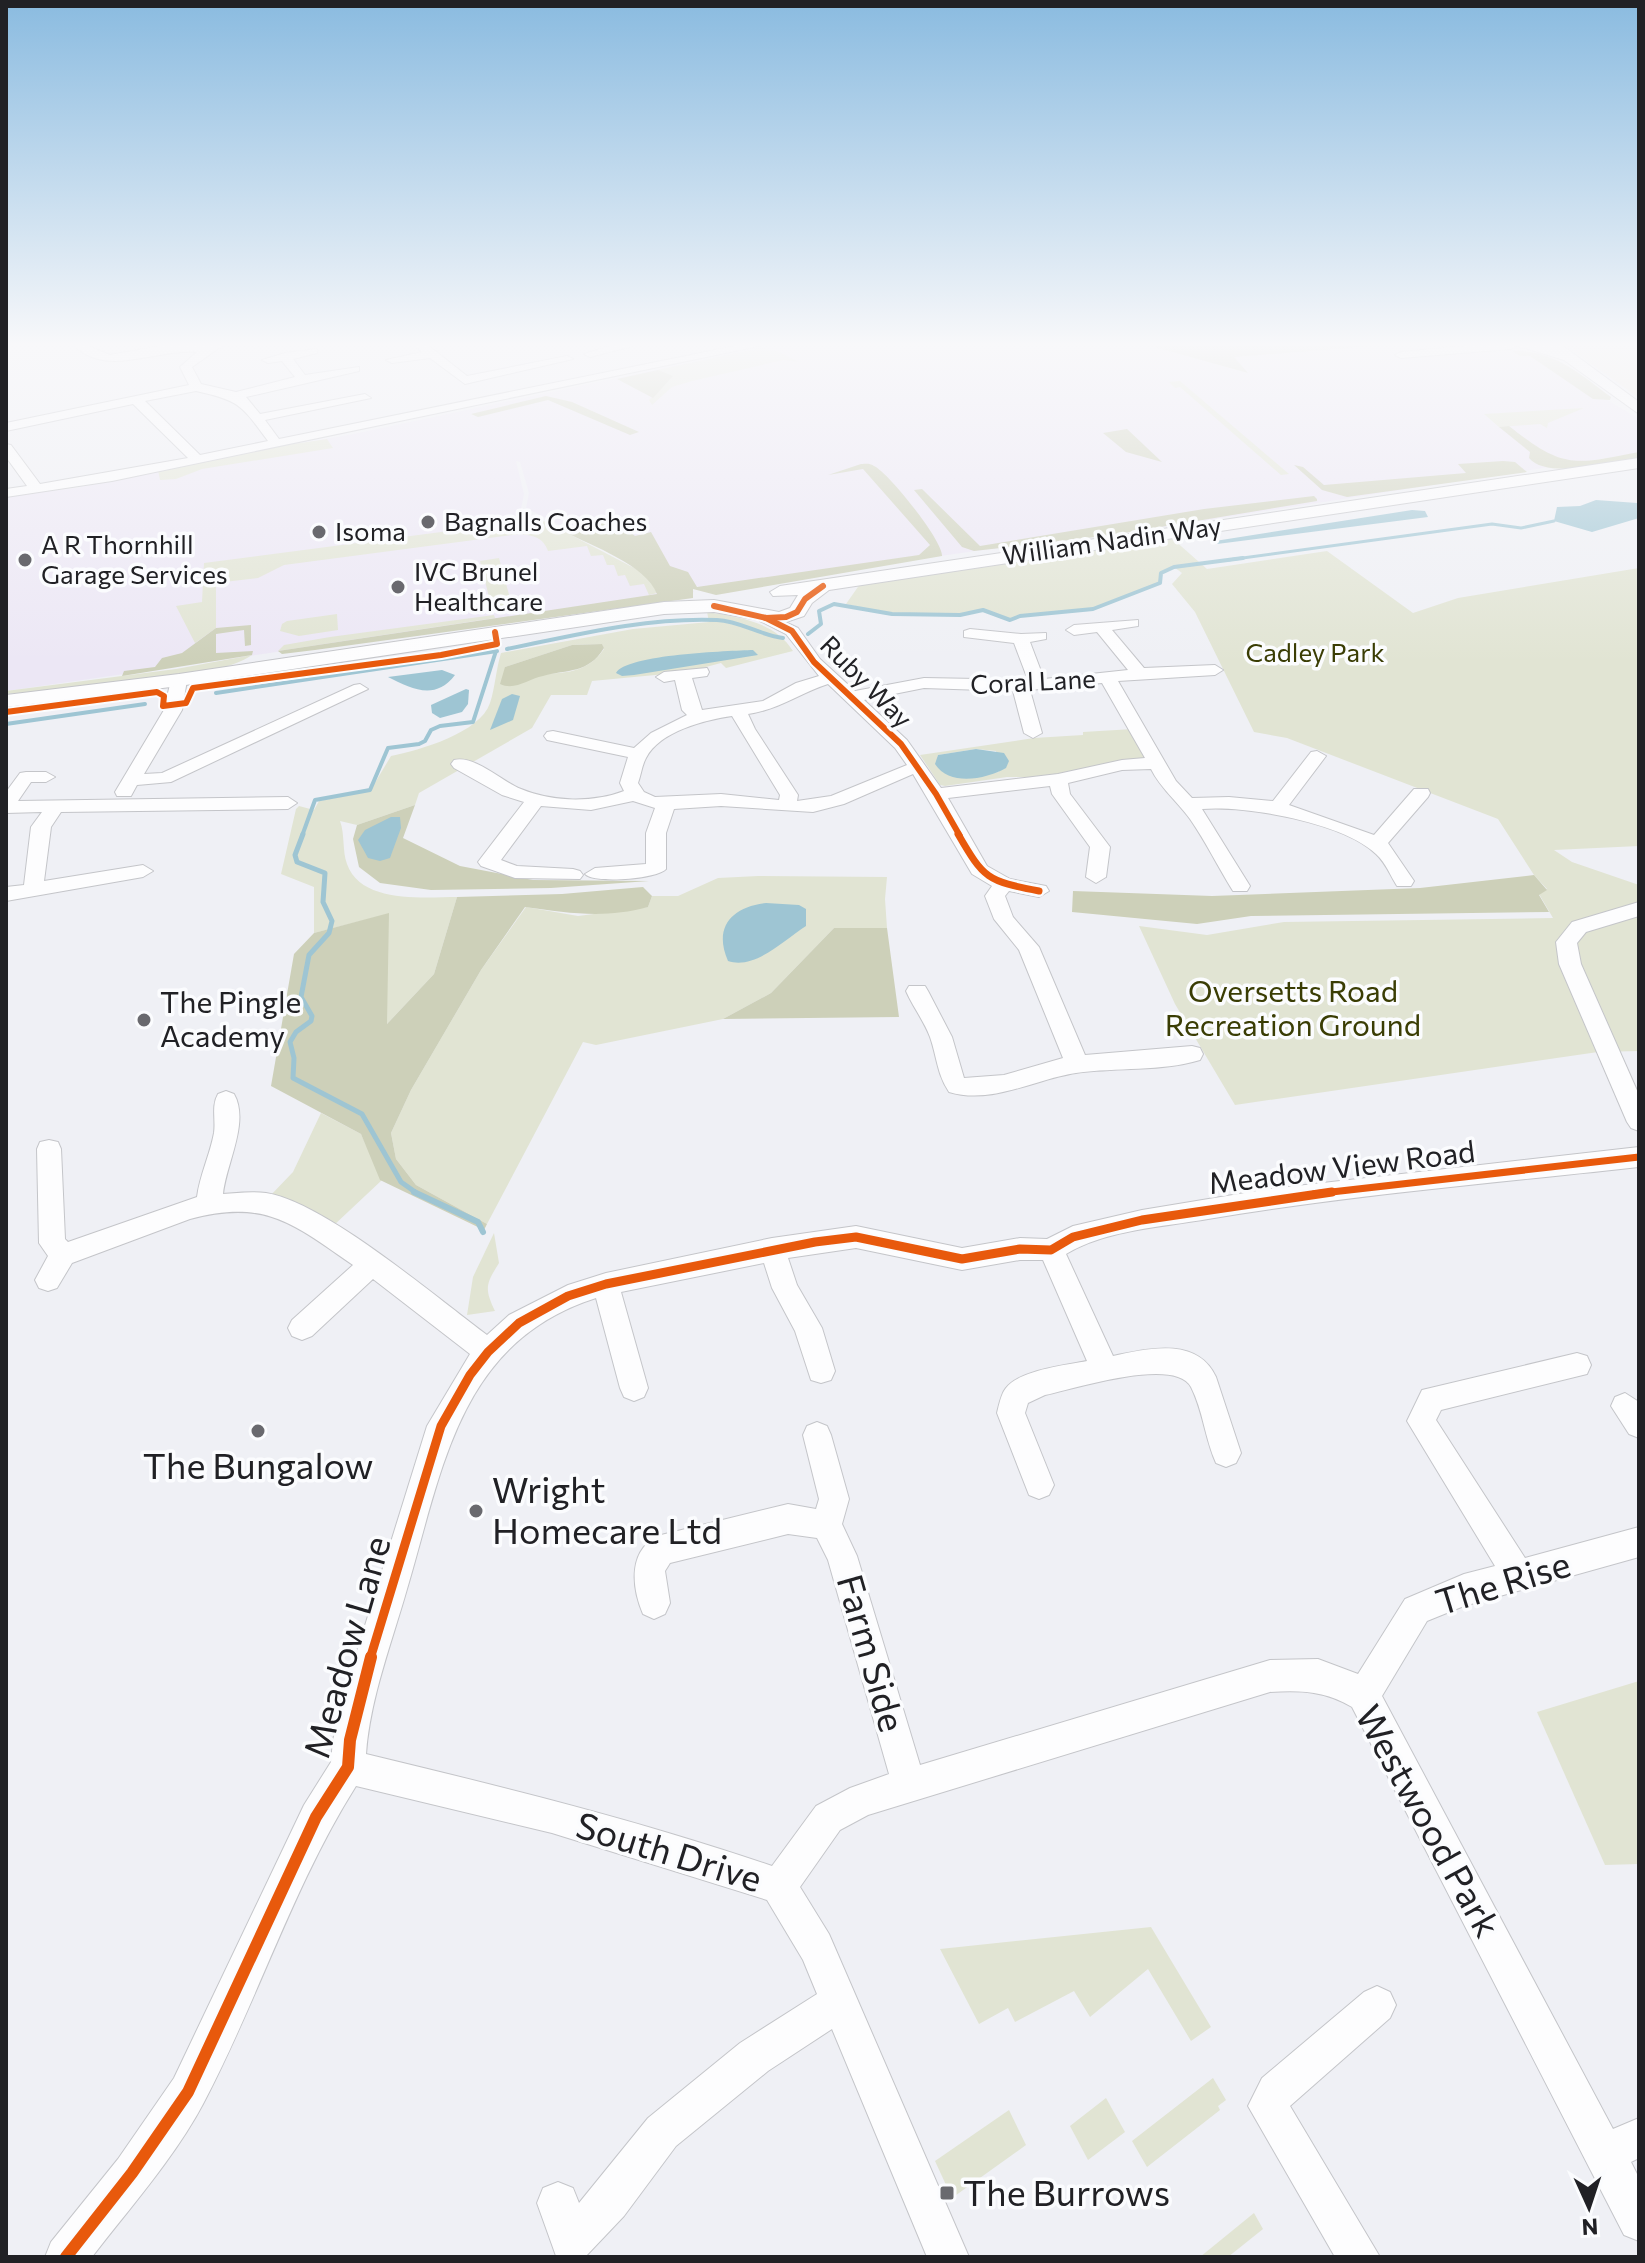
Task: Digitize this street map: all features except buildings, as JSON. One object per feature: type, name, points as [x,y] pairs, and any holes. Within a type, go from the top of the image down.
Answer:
[{"type":"main road","name":"William Nadin Way","points":[[757,610],[766,592],[1639,463]]},
{"type":"main road","points":[[6,701],[179,680],[608,615],[714,606],[757,610],[780,618],[797,616],[823,586]]},
{"type":"main road","points":[[780,592],[793,595],[797,616]]},
{"type":"street","points":[[9,452],[37,489]]},
{"type":"street","points":[[189,452],[197,459]]},
{"type":"street","points":[[6,493],[231,452]]},
{"type":"street","name":"Ruby Way","points":[[797,616],[814,662],[884,726],[919,767],[979,870],[1004,884],[1039,891]]},
{"type":"street","points":[[1074,630],[1132,623]]},
{"type":"street","points":[[1102,628],[1140,674]]},
{"type":"street","points":[[970,634],[1021,639],[1040,636]]},
{"type":"street","points":[[1014,735],[1041,732],[1021,639]]},
{"type":"street","name":"Coral Lane","points":[[853,697],[924,683],[1029,686],[1140,674],[1216,671]]},
{"type":"street","points":[[664,677],[692,674],[691,710],[698,716]]},
{"type":"street","points":[[829,678],[794,691],[767,706],[698,716],[657,737],[638,754],[629,783],[634,794],[645,800],[666,804],[719,800],[805,807],[827,803],[897,773],[919,767]]},
{"type":"street","points":[[1107,678],[1121,697],[1168,784],[1215,841],[1240,886]]},
{"type":"street","points":[[119,804],[173,710],[179,680]]},
{"type":"street","points":[[131,780],[165,778],[336,694],[360,689]]},
{"type":"street","points":[[738,710],[746,729],[789,795],[787,806]]},
{"type":"street","points":[[553,736],[638,754]]},
{"type":"street","points":[[1278,807],[1317,756]]},
{"type":"street","points":[[490,760],[466,768],[515,793],[537,800],[604,804],[634,794]]},
{"type":"street","points":[[936,794],[1019,782],[1058,780],[1122,765],[1155,763]]},
{"type":"street","points":[[46,777],[16,777],[6,806],[290,804]]},
{"type":"street","points":[[1058,780],[1061,794],[1100,847],[1096,877]]},
{"type":"street","points":[[1377,844],[1421,793]]},
{"type":"street","points":[[537,800],[520,816],[506,844],[488,862],[515,872],[573,875]]},
{"type":"street","points":[[1187,804],[1222,801],[1278,807],[1377,844],[1390,856],[1404,881]]},
{"type":"street","points":[[595,874],[657,873],[656,833],[666,804]]},
{"type":"street","points":[[33,890],[41,827],[55,807]]},
{"type":"street","points":[[6,894],[143,871]]},
{"type":"street","points":[[1004,884],[995,896],[997,906],[1028,947],[1077,1064]]},
{"type":"street","points":[[1639,909],[1579,927],[1566,942],[1570,964],[1639,1122]]},
{"type":"street","points":[[917,991],[928,1018],[942,1038],[947,1067],[957,1086],[986,1087],[1077,1064],[1175,1058],[1192,1054]]},
{"type":"street","points":[[209,1204],[213,1172],[226,1132],[226,1100]]},
{"type":"street","points":[[49,1149],[52,1243],[63,1255]]},
{"type":"street","name":"Meadow View Road","points":[[772,1249],[856,1237],[962,1259],[1020,1249],[1051,1250],[1073,1237],[1142,1220],[1269,1199],[1639,1157]]},
{"type":"street","points":[[48,1280],[63,1255],[209,1204],[266,1203],[300,1216],[372,1264],[488,1352]]},
{"type":"street","points":[[772,1249],[785,1288],[808,1328],[821,1371]]},
{"type":"street","name":"Meadow Lane","points":[[66,2257],[132,2173],[188,2092],[316,1817],[348,1767],[350,1740],[365,1677],[441,1426],[470,1375],[488,1352],[519,1323],[568,1296],[606,1284],[772,1249]]},
{"type":"street","points":[[1051,1250],[1105,1369]]},
{"type":"street","points":[[302,1328],[372,1264]]},
{"type":"street","points":[[606,1284],[634,1388]]},
{"type":"street","points":[[1039,1485],[1011,1413],[1017,1395],[1040,1383],[1158,1359],[1185,1363],[1202,1377],[1226,1453]]},
{"type":"street","points":[[1518,1575],[1421,1421],[1432,1399],[1577,1365]]},
{"type":"street","points":[[654,1603],[649,1567],[661,1550],[788,1519],[826,1525],[834,1499],[817,1435]]},
{"type":"street","name":"Farm Side","points":[[826,1525],[842,1556],[909,1784]]},
{"type":"street","name":"The Rise","points":[[1364,1695],[1416,1610],[1464,1590],[1639,1542]]},
{"type":"street","name":"Westwood Park","points":[[779,1886],[828,1818],[862,1800],[1270,1676],[1315,1673],[1341,1682],[1364,1695],[1622,2145],[1639,2220]]},
{"type":"street","name":"South Drive","points":[[348,1767],[552,1816],[697,1858],[779,1886],[816,1947],[948,2257]]},
{"type":"street","points":[[562,2233],[609,2201],[662,2132],[754,2057],[840,2002]]},
{"type":"street","points":[[1359,2257],[1268,2106],[1276,2092],[1377,2005]]},
{"type":"shaded area","points":[[243,452],[1639,453],[1112,535],[975,551],[708,590],[651,571],[526,508],[529,493],[520,462],[516,461],[524,494],[521,509],[639,571],[694,592],[6,691],[6,496],[76,488]]},
{"type":"green space","points":[[245,452],[311,452],[202,469],[176,479],[160,480],[158,470]]},
{"type":"green space","points":[[1126,452],[1151,452],[1162,462]]},
{"type":"green space","points":[[1254,452],[1263,452],[1289,474],[1281,475]]},
{"type":"green space","points":[[1530,452],[1546,452],[1556,457],[1583,461],[1639,452],[1639,458],[1565,469],[1538,464],[1529,458]]},
{"type":"green space","points":[[1515,462],[1527,472],[1347,497],[1322,490],[1294,465],[1303,467],[1324,485],[1466,473],[1458,464]]},
{"type":"green space","points":[[869,464],[881,471],[902,494],[925,523],[942,556],[716,595],[693,589],[693,598],[315,650],[282,654],[278,651],[657,594],[642,574],[630,565],[565,532],[615,519],[635,536],[651,532],[670,566],[688,572],[697,587],[919,555],[930,545],[863,469],[828,475]]},
{"type":"green space","points":[[922,489],[980,546],[1204,509],[1314,496],[1317,501],[1112,535],[974,551],[962,547],[914,490]]},
{"type":"green space","points":[[540,519],[640,571],[657,593],[649,595],[644,584],[630,586],[625,575],[618,576],[614,565],[607,565],[603,555],[591,556],[587,546],[548,551],[537,538],[520,534],[284,565],[258,578],[216,583],[216,628],[195,643],[176,606],[202,602],[204,563]]},
{"type":"green space","points":[[1173,539],[1207,569],[1327,551],[1413,613],[1458,598],[1639,568],[1639,846],[1554,850],[1572,862],[1639,885],[1639,1051],[1598,1052],[1235,1105],[1175,1004],[1139,926],[1207,935],[1284,922],[1553,918],[1539,894],[1547,889],[1534,875],[1498,819],[1287,738],[1254,732],[1195,612],[1172,584],[1182,573],[1174,567],[1161,573],[1160,583],[1093,609],[1020,616],[1010,620],[983,610],[960,615],[892,614],[846,604],[860,584]]},
{"type":"green space","points":[[499,558],[511,602],[522,601],[523,604],[492,609],[480,561]]},
{"type":"green space","points":[[707,612],[755,622],[776,633],[793,651],[726,668],[721,663],[687,672],[592,681],[587,695],[551,695],[532,728],[419,793],[415,805],[357,825],[340,821],[347,864],[354,877],[365,886],[395,896],[457,897],[434,974],[386,1025],[388,914],[314,933],[314,887],[281,874],[296,809],[299,806],[314,810],[319,801],[370,791],[391,756],[432,745],[474,723],[490,703],[501,653],[633,629],[709,622]],"holes":[[[602,644],[604,649],[595,660],[572,671],[545,673],[505,667],[572,645]]]},
{"type":"green space","points":[[337,614],[338,630],[299,636],[280,631],[287,621]]},
{"type":"green space","points":[[494,615],[495,618],[278,651],[284,645],[330,637]]},
{"type":"green space","points":[[251,625],[251,645],[245,646],[244,630],[216,634],[216,653],[253,651],[252,655],[122,676],[124,671],[155,667],[162,658],[182,653],[216,628]]},
{"type":"green space","points":[[602,644],[604,648],[598,656],[577,669],[537,677],[516,685],[500,684],[505,667],[572,645]]},
{"type":"green space","points":[[252,655],[232,665],[171,678],[6,694],[6,691],[176,669]]},
{"type":"green space","points":[[1133,729],[1145,758],[1089,767],[1058,777],[1007,777],[945,786],[940,785],[920,755],[1034,738],[1083,735],[1083,732]],"holes":[[[976,749],[996,751],[999,772],[962,778],[936,764],[938,755]]]},
{"type":"green space","points":[[415,805],[403,838],[460,866],[533,880],[649,881],[551,888],[431,890],[380,883],[359,867],[353,839],[357,825]]},
{"type":"green space","points":[[1534,875],[1547,890],[1539,895],[1549,912],[1251,916],[1197,924],[1072,912],[1073,891],[1212,896],[1420,888]]},
{"type":"green space","points":[[887,877],[887,928],[834,928],[771,993],[723,1019],[596,1045],[583,1042],[487,1224],[416,1185],[396,1159],[391,1133],[411,1090],[481,970],[526,907],[578,916],[648,907],[652,896],[678,896],[718,878]]},
{"type":"green space","points":[[643,887],[652,896],[648,907],[632,911],[586,914],[525,907],[481,970],[411,1090],[391,1133],[396,1159],[416,1185],[487,1224],[484,1230],[380,1180],[361,1134],[271,1086],[294,954],[314,933],[389,913],[387,1024],[434,974],[457,897],[562,894]]},
{"type":"green space","points":[[834,928],[887,928],[899,1017],[723,1019],[771,993]]},
{"type":"green space","points":[[321,1113],[361,1134],[382,1180],[333,1226],[270,1196],[293,1172]]},
{"type":"green space","points":[[494,1233],[499,1263],[489,1281],[488,1291],[495,1311],[467,1315],[473,1277]]},
{"type":"green space","points":[[1639,1681],[1639,1864],[1605,1865],[1537,1712]]},
{"type":"green space","points":[[1151,1927],[1211,2027],[1191,2041],[1148,1969],[1090,2017],[1074,1991],[1015,2022],[1008,2008],[979,2024],[940,1949]]},
{"type":"green space","points":[[1213,2078],[1226,2100],[1218,2106],[1220,2110],[1147,2167],[1132,2141]]},
{"type":"green space","points":[[1106,2098],[1125,2132],[1088,2160],[1070,2126]]},
{"type":"green space","points":[[1009,2110],[1026,2145],[952,2198],[935,2161]]},
{"type":"green space","points":[[1254,2213],[1263,2229],[1228,2257],[1200,2257]]},
{"type":"water","points":[[1596,500],[1637,503],[1639,518],[1592,532],[1554,521],[1557,507],[1580,506]]},
{"type":"water","points":[[1412,510],[1425,511],[1428,517],[1217,544],[1215,541]]},
{"type":"water","points":[[753,650],[758,655],[634,675],[616,673],[624,667],[658,658]]},
{"type":"water","points":[[442,670],[455,675],[439,688],[431,690],[414,688],[388,677]]},
{"type":"water","points":[[469,690],[468,704],[462,712],[440,718],[432,713],[431,705]]},
{"type":"water","points":[[512,694],[520,696],[513,720],[490,730],[502,699]]},
{"type":"water","points":[[976,749],[1004,753],[1009,761],[1006,768],[969,779],[950,776],[935,764],[938,755]]},
{"type":"water","points":[[391,817],[400,817],[401,828],[390,858],[380,861],[368,858],[358,840],[365,830]]},
{"type":"water","points":[[766,903],[799,905],[806,909],[806,926],[759,958],[738,963],[728,961],[723,938],[729,921],[744,909]]},
{"type":"waterway","points":[[1235,559],[1492,524],[1521,528],[1554,521]]},
{"type":"waterway","points":[[1235,559],[1243,558]]},
{"type":"waterway","points":[[808,634],[821,624],[819,611],[834,604],[892,614],[960,615],[983,610],[1010,620],[1020,616],[1093,609],[1160,583],[1161,573],[1174,567],[1235,559]]},
{"type":"waterway","points":[[1228,560],[1235,559]]},
{"type":"waterway","points":[[507,649],[611,628],[664,621],[725,621],[783,638]]},
{"type":"waterway","points":[[216,693],[496,651]]},
{"type":"waterway","points":[[302,836],[315,800],[370,790],[388,748],[419,744],[425,741],[431,730],[440,726],[473,722],[496,651]]},
{"type":"waterway","points":[[6,724],[145,704]]},
{"type":"waterway","points":[[303,834],[295,855],[297,862],[325,873],[323,902],[332,921],[329,933],[309,955],[301,997],[312,1016],[311,1021],[296,1032],[290,1042],[294,1058],[293,1078],[362,1114],[401,1182],[417,1194]]},
{"type":"waterway","points":[[417,1194],[478,1222],[483,1232]]},
{"type":"cycle path","points":[[714,606],[766,618],[786,617],[797,612],[805,599],[823,586]]},
{"type":"cycle path","points":[[766,618],[792,631],[814,662],[901,744],[936,794],[979,870],[1004,884],[1039,891]]},
{"type":"cycle path","points":[[6,712],[157,692],[164,696],[163,706],[186,703],[193,688],[441,655],[497,644],[495,632]]},
{"type":"cycle path","points":[[66,2257],[132,2173],[188,2092],[316,1817],[348,1767],[350,1740],[365,1677],[441,1426],[470,1375],[488,1352],[519,1323],[568,1296],[606,1284],[815,1242],[856,1237],[962,1259],[1020,1249],[1051,1250],[1073,1237],[1142,1220],[1269,1199],[1639,1157]]},
{"type":"place","name":"Bagnalls Coaches","points":[[428,522]]},
{"type":"place","name":"Isoma","points":[[319,532]]},
{"type":"place","name":"A R Thornhill Garage Services","points":[[25,560]]},
{"type":"place","name":"IVC Brunel Healthcare","points":[[398,587]]},
{"type":"place","name":"The Pingle Academy","points":[[144,1020]]},
{"type":"place","name":"The Bungalow","points":[[258,1431]]},
{"type":"place","name":"Wright Homecare Ltd","points":[[476,1511]]},
{"type":"place","name":"The Burrows","points":[[947,2193]]},
{"type":"park label","name":"Cadley Park","points":[[1315,653]]},
{"type":"park label","name":"Oversetts Road Recreation Ground","points":[[1293,1009]]}]
